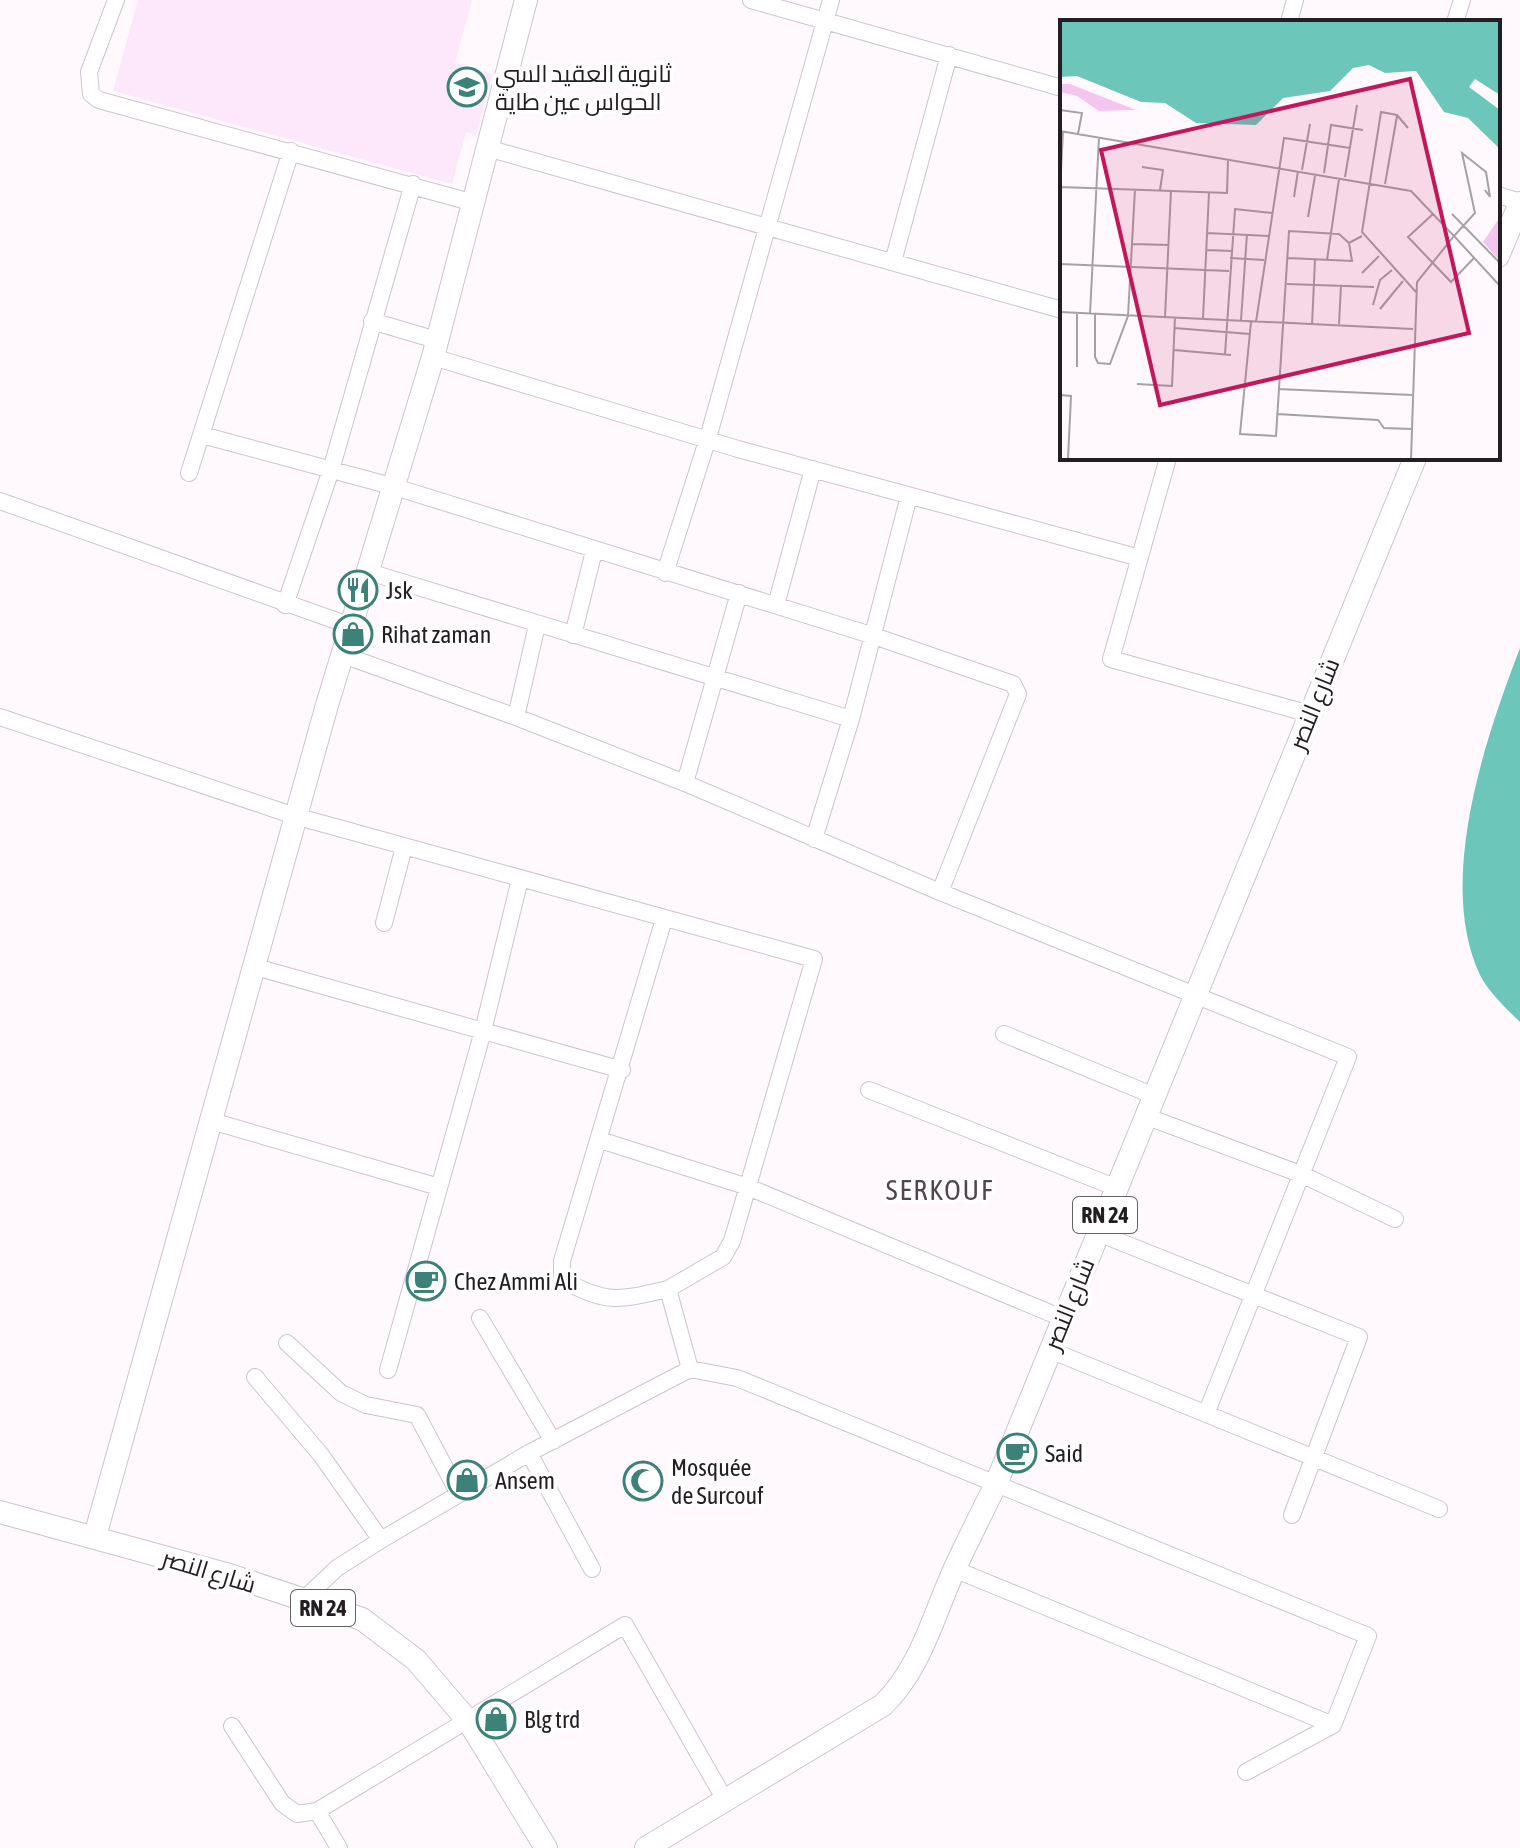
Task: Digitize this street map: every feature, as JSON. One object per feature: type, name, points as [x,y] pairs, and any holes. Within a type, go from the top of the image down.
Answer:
[{"type":"main road","points":[[95,1536],[252,966],[435,348],[526,0]]},
{"type":"main road","points":[[1500,251],[1520,202]]},
{"type":"main road","name":"شارع النصر","points":[[646,1848],[883,1705],[902,1687],[914,1666],[954,1569],[996,1484],[1148,1105],[1414,460]]},
{"type":"main road","name":"شارع النصر","points":[[0,1512],[226,1574],[362,1619],[416,1660],[469,1722],[546,1848]]},
{"type":"street","points":[[116,0],[89,72],[91,94],[99,100],[474,203]]},
{"type":"street","points":[[751,0],[1060,87]]},
{"type":"street","points":[[665,573],[708,438],[831,0]]},
{"type":"street","points":[[1290,20],[1295,0]]},
{"type":"street","points":[[1456,20],[1462,0]]},
{"type":"street","points":[[893,262],[949,55]]},
{"type":"street","points":[[487,148],[1060,309]]},
{"type":"street","points":[[189,473],[291,151]]},
{"type":"street","points":[[285,605],[331,470],[413,184]]},
{"type":"street","points":[[1500,196],[1520,202]]},
{"type":"street","points":[[372,321],[435,348],[708,438],[1140,558]]},
{"type":"street","points":[[202,435],[395,487],[665,573],[739,593],[874,636],[1017,688],[1018,694],[940,892]]},
{"type":"street","points":[[1167,460],[1111,659],[1310,714]]},
{"type":"street","points":[[776,605],[813,469]]},
{"type":"street","points":[[814,839],[874,636],[909,496]]},
{"type":"street","points":[[0,501],[351,626]]},
{"type":"street","points":[[573,635],[594,551]]},
{"type":"street","points":[[369,572],[851,719]]},
{"type":"street","points":[[685,783],[739,593]]},
{"type":"street","points":[[516,717],[537,625]]},
{"type":"street","points":[[343,655],[516,717],[685,783],[940,892],[1348,1057],[1206,1414]]},
{"type":"street","points":[[0,717],[295,816],[814,959],[748,1187],[723,1257],[668,1289],[628,1298],[593,1298],[562,1279],[562,1261],[622,1070],[664,919]]},
{"type":"street","points":[[384,923],[404,847]]},
{"type":"street","points":[[388,1370],[483,1031],[520,879]]},
{"type":"street","points":[[252,966],[622,1070]]},
{"type":"street","points":[[1004,1034],[1148,1105],[1395,1219]]},
{"type":"street","points":[[869,1090],[1117,1188]]},
{"type":"street","points":[[208,1120],[439,1187]]},
{"type":"street","points":[[600,1140],[748,1187],[1062,1318]]},
{"type":"street","points":[[1098,1233],[1359,1337],[1311,1456],[1292,1515]]},
{"type":"street","points":[[668,1289],[690,1369]]},
{"type":"street","points":[[480,1318],[553,1441]]},
{"type":"street","points":[[287,1343],[341,1393],[366,1405],[417,1415],[459,1494]]},
{"type":"street","points":[[1050,1350],[1439,1509]]},
{"type":"street","points":[[302,1601],[337,1568],[381,1540],[529,1453],[690,1369],[737,1378],[1368,1636],[1333,1725],[1246,1772]]},
{"type":"street","points":[[255,1377],[321,1455],[381,1540]]},
{"type":"street","points":[[529,1453],[592,1569]]},
{"type":"street","points":[[954,1569],[1333,1725]]},
{"type":"street","points":[[232,1726],[282,1803],[297,1814],[317,1811],[625,1625],[725,1800]]},
{"type":"street","points":[[317,1811],[339,1848]]},
{"type":"shaded area","points":[[138,0],[472,0],[455,63],[493,74],[476,135],[466,132],[452,184],[113,91]]},
{"type":"shaded area","points":[[1520,648],[1520,1022],[1493,994],[1480,975],[1468,938],[1463,897],[1464,855],[1480,767]]},
{"type":"place","name":"ثانوية العقيد السي الحواس عين طاية","points":[[467,87]]},
{"type":"place","name":"Jsk","points":[[358,590]]},
{"type":"place","name":"Rihat zaman","points":[[353,634]]},
{"type":"place","name":"Chez Ammi Ali","points":[[426,1281]]},
{"type":"place","name":"Said","points":[[1017,1453]]},
{"type":"place","name":"Ansem","points":[[467,1480]]},
{"type":"place","name":"Mosquée de Surcouf","points":[[643,1481]]},
{"type":"place","name":"Blg trd","points":[[496,1719]]},
{"type":"district","name":"SERKOUF","points":[[940,1190]]}]
